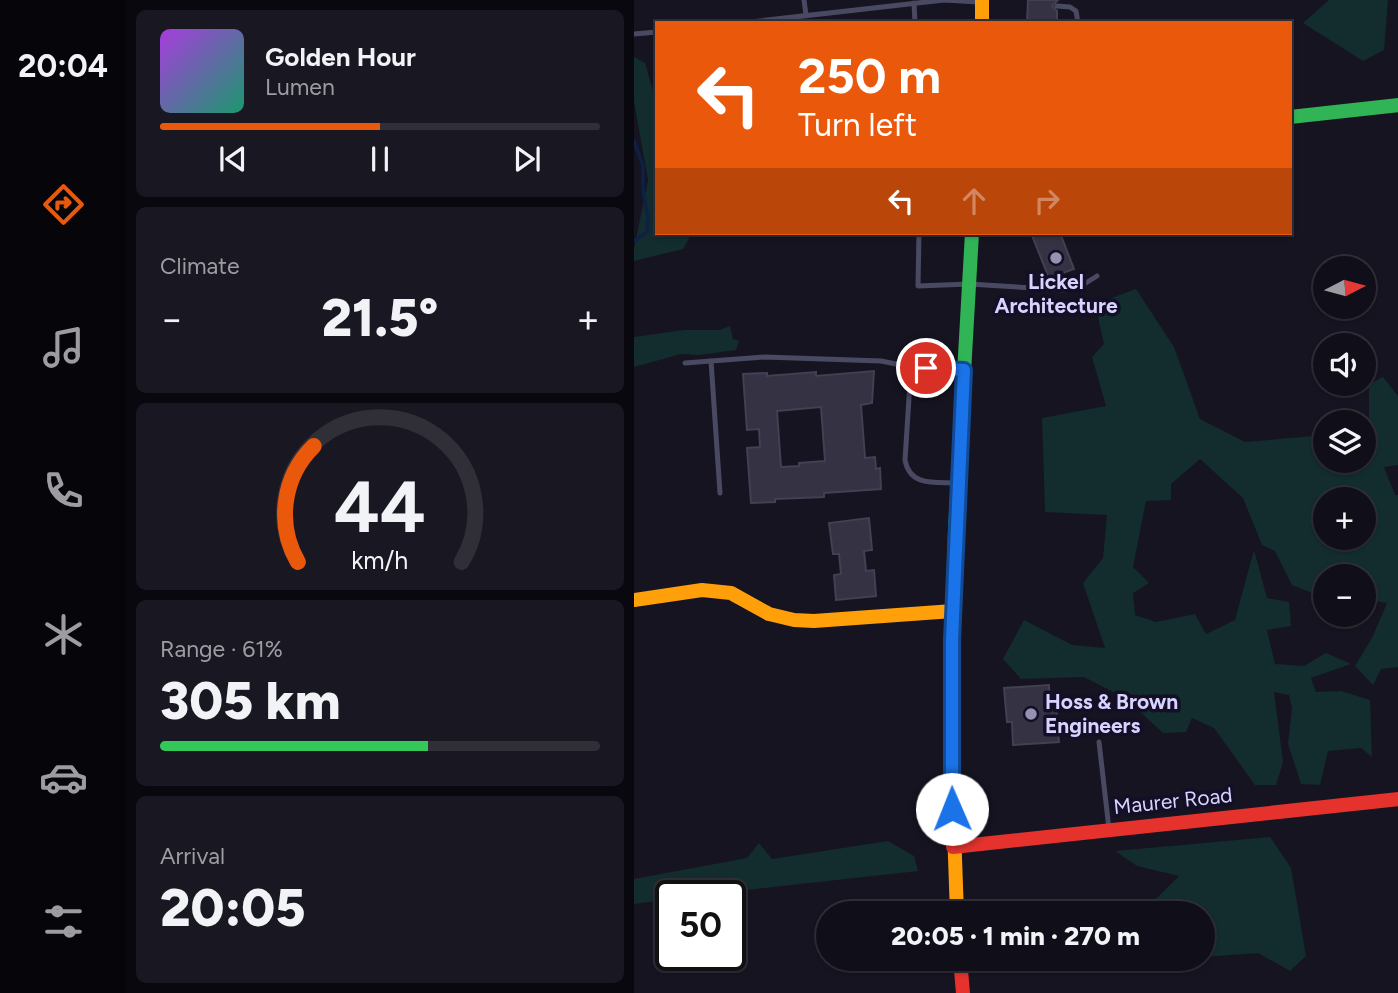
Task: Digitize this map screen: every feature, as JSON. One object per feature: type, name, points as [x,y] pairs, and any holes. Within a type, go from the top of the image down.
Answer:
[{"type":"street","points":[[982,1],[982,21]]},
{"type":"street","points":[[1292,117],[1399,105]]},
{"type":"street","points":[[956,901],[951,753],[953,611],[972,235]]},
{"type":"street","points":[[634,600],[702,590],[731,593],[769,614],[814,621],[953,611]]},
{"type":"street","name":"Maurer Road","points":[[953,847],[1399,799]]},
{"type":"street","points":[[961,971],[963,993]]},
{"type":"lane","points":[[804,0],[806,15]]},
{"type":"lane","points":[[757,21],[944,0],[982,1]]},
{"type":"lane","points":[[913,3],[915,21]]},
{"type":"lane","points":[[1058,6],[1070,7],[1076,11],[1078,21]]},
{"type":"lane","points":[[634,34],[655,32]]},
{"type":"lane","points":[[919,235],[918,286],[969,285],[1064,290],[1078,288],[1097,276]]},
{"type":"lane","points":[[685,363],[778,357],[881,360],[911,368],[964,370]]},
{"type":"lane","points":[[711,361],[720,493]]},
{"type":"lane","points":[[911,368],[905,460],[907,471],[915,479],[958,483]]},
{"type":"lane","points":[[1099,742],[1109,829]]},
{"type":"green space","points":[[1329,0],[1388,0],[1384,50],[1363,61],[1303,23]]},
{"type":"green space","points":[[634,57],[645,63],[654,94],[655,235],[691,235],[683,249],[634,261],[648,180],[634,101]]},
{"type":"green space","points":[[1136,289],[1174,347],[1200,419],[1245,442],[1313,436],[1313,473],[1376,473],[1376,410],[1369,410],[1369,396],[1376,396],[1376,380],[1383,377],[1398,396],[1398,465],[1384,467],[1395,495],[1398,495],[1398,667],[1381,669],[1373,685],[1355,666],[1372,638],[1387,603],[1376,601],[1376,564],[1313,564],[1313,593],[1292,585],[1275,551],[1262,545],[1243,498],[1200,459],[1171,484],[1171,500],[1146,501],[1133,567],[1149,583],[1133,593],[1135,615],[1156,622],[1195,614],[1206,634],[1235,620],[1254,550],[1267,598],[1289,602],[1291,626],[1267,630],[1275,664],[1304,666],[1326,653],[1351,664],[1311,678],[1316,692],[1341,691],[1370,700],[1372,757],[1361,748],[1328,751],[1320,785],[1301,784],[1288,744],[1292,708],[1289,695],[1274,692],[1283,762],[1276,785],[1255,785],[1214,728],[1192,718],[1186,732],[1163,733],[1125,698],[1084,677],[1021,679],[1003,659],[1024,620],[1072,645],[1105,648],[1083,583],[1103,558],[1107,515],[1045,512],[1042,418],[1106,406],[1092,357],[1104,344],[1095,304]]},
{"type":"green space","points":[[730,326],[733,339],[739,341],[736,350],[699,355],[681,354],[634,367],[634,337],[684,330],[720,330]]},
{"type":"green space","points":[[1270,837],[1291,868],[1306,956],[1290,971],[1258,953],[1215,956],[1215,901],[1142,901],[1157,898],[1179,876],[1137,866],[1115,851]]},
{"type":"green space","points":[[888,841],[914,856],[918,871],[746,890],[746,880],[655,880],[655,901],[634,904],[634,879],[747,858],[759,843],[772,859]]},
{"type":"building","points":[[1028,0],[1058,0],[1052,6],[1057,11],[1057,21],[1027,21]]},
{"type":"building","name":"Lickel Architecture","points":[[1032,235],[1061,235],[1074,269],[1049,278]]},
{"type":"building","points":[[874,371],[872,403],[861,405],[865,458],[875,457],[876,469],[880,468],[881,489],[824,493],[824,497],[751,503],[747,448],[760,447],[759,429],[747,430],[743,374],[767,373],[767,376],[816,372],[816,376]],"holes":[[[821,407],[825,461],[781,467],[777,411]]]},
{"type":"building","points":[[869,518],[872,550],[864,551],[866,571],[874,570],[876,596],[836,600],[834,575],[841,574],[839,554],[833,554],[829,523]]},
{"type":"building","name":"Hoss & Brown Engineers","points":[[1049,685],[1050,707],[1056,707],[1059,742],[1013,745],[1012,722],[1007,722],[1004,688]]},
{"type":"waterway","points":[[634,141],[643,166],[643,191],[648,218],[647,232],[634,241]]},
{"type":"traffic: fast","points":[[1292,117],[1399,105]]},
{"type":"traffic: fast","points":[[955,530],[972,235]]},
{"type":"traffic: slow","points":[[982,0],[982,21]]},
{"type":"traffic: slow","points":[[955,530],[951,744],[957,901]]},
{"type":"traffic: slow","points":[[634,600],[702,590],[731,593],[769,614],[814,621],[953,611]]},
{"type":"traffic: jam","points":[[953,847],[1399,799]]},
{"type":"traffic: jam","points":[[961,971],[963,993]]},
{"type":"place","name":"Lickel Architecture","points":[[1056,258]]},
{"type":"place","name":"Hoss & Brown Engineers","points":[[1031,714]]},
{"type":"route","points":[[926,368],[964,370],[952,640],[952,809]]}]
